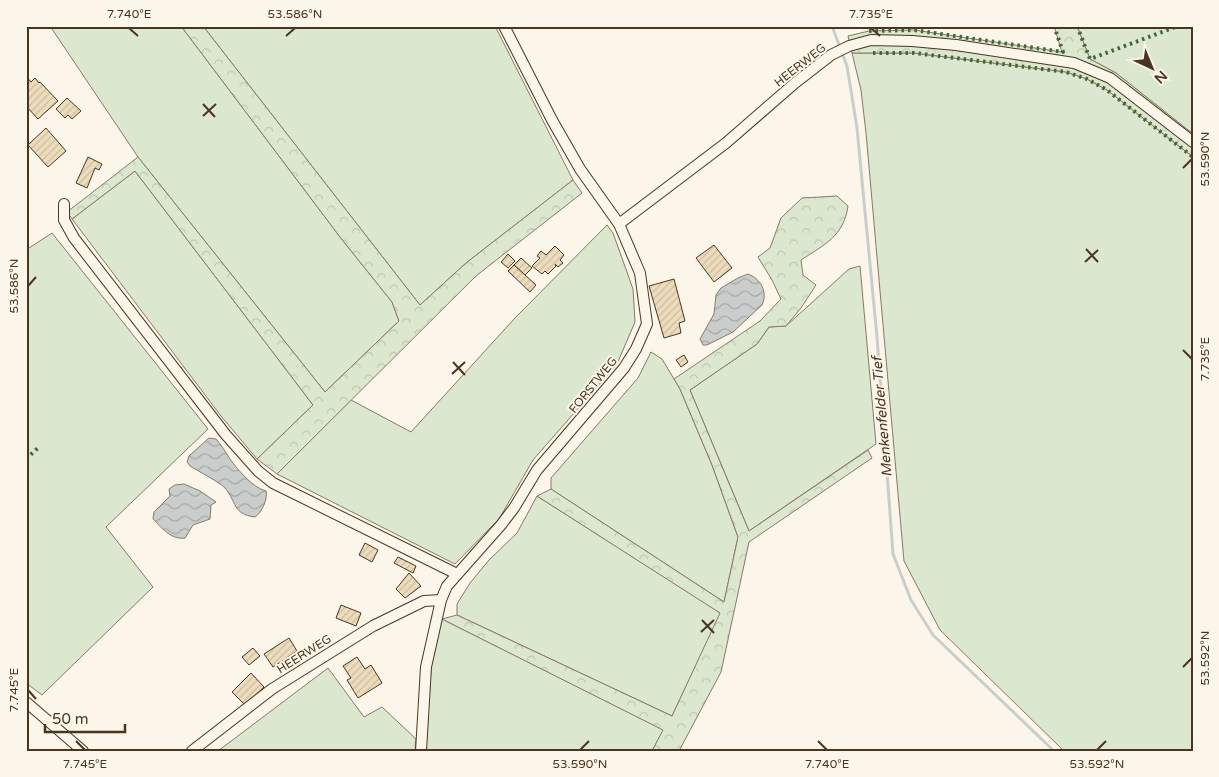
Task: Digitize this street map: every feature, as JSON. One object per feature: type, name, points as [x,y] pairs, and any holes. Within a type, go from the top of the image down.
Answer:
[{"type":"street","name":"FORSTWEG","points":[[421,751],[426,667],[441,600],[447,586],[501,525],[514,508],[537,470],[624,368],[636,349],[647,324],[640,273],[619,224],[580,169],[552,120],[504,26]]},
{"type":"street","name":"HEERWEG","points":[[619,224],[726,142],[831,55],[849,46],[871,40],[956,45],[1074,63],[1110,78],[1193,142]]},
{"type":"street","points":[[64,204],[64,220],[74,238],[226,435],[258,471],[273,483],[457,574]]},
{"type":"street","name":"HEERWEG","points":[[192,751],[272,689],[373,626],[424,601],[441,600]]},
{"type":"street","points":[[26,702],[83,751]]},
{"type":"green space","points":[[50,26],[181,26],[340,237],[392,302],[399,321],[325,392],[138,157]]},
{"type":"green space","points":[[181,26],[203,26],[420,305],[466,263],[573,180],[582,193],[476,276],[277,474],[257,459],[313,405],[135,171],[72,219],[67,212],[138,157],[325,392],[399,321],[392,302],[340,237]]},
{"type":"green space","points":[[203,26],[495,26],[573,180],[466,263],[420,305]]},
{"type":"green space","points":[[1054,26],[1077,26],[1090,59],[1116,73],[1193,134],[1193,157],[1107,90],[1087,79],[1066,72],[914,53],[852,53],[848,36],[869,31],[914,30],[1062,52]]},
{"type":"green space","points":[[1077,26],[1193,26],[1193,134],[1116,73],[1090,59]]},
{"type":"green space","points":[[852,53],[914,53],[1066,72],[1087,79],[1107,90],[1193,157],[1193,751],[1064,751],[940,630],[904,561],[866,133],[861,90]]},
{"type":"green space","points":[[135,171],[313,405],[257,459],[221,416],[72,219]]},
{"type":"green space","points":[[837,196],[848,206],[842,225],[832,239],[801,260],[803,275],[816,285],[801,308],[786,326],[769,327],[757,344],[690,390],[749,531],[868,450],[872,458],[749,542],[721,672],[679,751],[652,751],[663,730],[442,619],[457,615],[672,716],[720,613],[537,496],[551,489],[724,602],[738,537],[712,465],[674,379],[760,321],[781,299],[758,257],[770,248],[781,218],[802,198]]},
{"type":"green space","points":[[607,225],[613,233],[633,289],[635,322],[617,364],[533,460],[499,519],[455,564],[277,474],[351,400],[411,432],[515,318]]},
{"type":"green space","points":[[52,233],[208,429],[106,527],[153,587],[42,695],[26,683],[26,250]]},
{"type":"green space","points":[[860,266],[876,444],[749,531],[690,390],[757,344],[769,327],[786,326],[849,269]]},
{"type":"green space","points":[[651,352],[662,359],[680,389],[712,465],[738,537],[724,602],[551,489],[551,478],[638,378]]},
{"type":"green space","points":[[537,496],[721,613],[672,716],[457,615],[457,604],[470,583],[489,560],[517,533]]},
{"type":"green space","points":[[442,619],[664,730],[652,751],[426,751],[431,667]]},
{"type":"green space","points":[[328,668],[364,717],[382,707],[416,739],[415,751],[218,751]]},
{"type":"water","points":[[748,274],[757,279],[762,286],[764,300],[762,305],[733,332],[707,345],[703,345],[700,339],[714,314],[716,295],[721,288]]},
{"type":"water","points":[[209,438],[216,439],[246,478],[266,491],[264,505],[255,517],[242,513],[223,486],[190,466],[187,462],[189,456]]},
{"type":"water","points":[[184,484],[200,491],[216,502],[211,505],[210,519],[193,525],[185,538],[180,538],[167,533],[153,519],[154,512],[170,496],[169,489],[175,485]]},
{"type":"building","points":[[26,76],[31,82],[35,78],[58,101],[38,119],[26,106]]},
{"type":"building","points":[[67,98],[81,111],[72,119],[68,115],[65,118],[56,109]]},
{"type":"building","points":[[46,128],[66,151],[48,167],[28,145]]},
{"type":"building","points":[[88,157],[102,164],[99,170],[95,168],[87,188],[76,183]]},
{"type":"building","points":[[714,245],[732,268],[714,282],[696,258]]},
{"type":"building","points":[[555,246],[564,255],[560,260],[563,263],[558,267],[555,264],[556,266],[548,274],[545,271],[542,274],[532,266],[540,258],[537,256],[541,251],[546,255]]},
{"type":"building","points":[[508,254],[515,261],[508,268],[501,262]]},
{"type":"building","points":[[521,258],[532,268],[525,275],[514,265]]},
{"type":"building","points":[[514,265],[536,285],[530,292],[508,271]]},
{"type":"building","points":[[674,279],[685,321],[679,323],[681,333],[664,338],[649,286]]},
{"type":"building","points":[[684,355],[688,362],[681,367],[676,360]]},
{"type":"building","points":[[365,543],[378,550],[372,562],[359,555]]},
{"type":"building","points":[[398,557],[416,566],[413,573],[394,563]]},
{"type":"building","points":[[409,573],[421,586],[405,598],[396,589]]},
{"type":"building","points":[[341,605],[361,613],[356,626],[336,618]]},
{"type":"building","points":[[289,638],[297,651],[273,667],[264,654]]},
{"type":"building","points":[[253,648],[260,656],[249,665],[242,657]]},
{"type":"building","points":[[357,657],[365,669],[371,665],[382,683],[358,698],[347,680],[351,678],[343,666]]},
{"type":"building","points":[[251,673],[264,687],[245,705],[232,692]]},
{"type":"waterway","name":"Menkenfelder Tief","points":[[832,26],[847,66],[857,128],[877,337],[893,554],[911,600],[933,635],[1054,751]]},
{"type":"hedge","points":[[869,31],[914,30],[1063,52],[1054,26]]},
{"type":"hedge","points":[[1077,26],[1090,59],[1178,26]]},
{"type":"hedge","points":[[873,53],[914,53],[1066,72],[1087,79],[1107,90],[1193,157]]},
{"type":"hedge","points":[[26,459],[40,446]]}]
